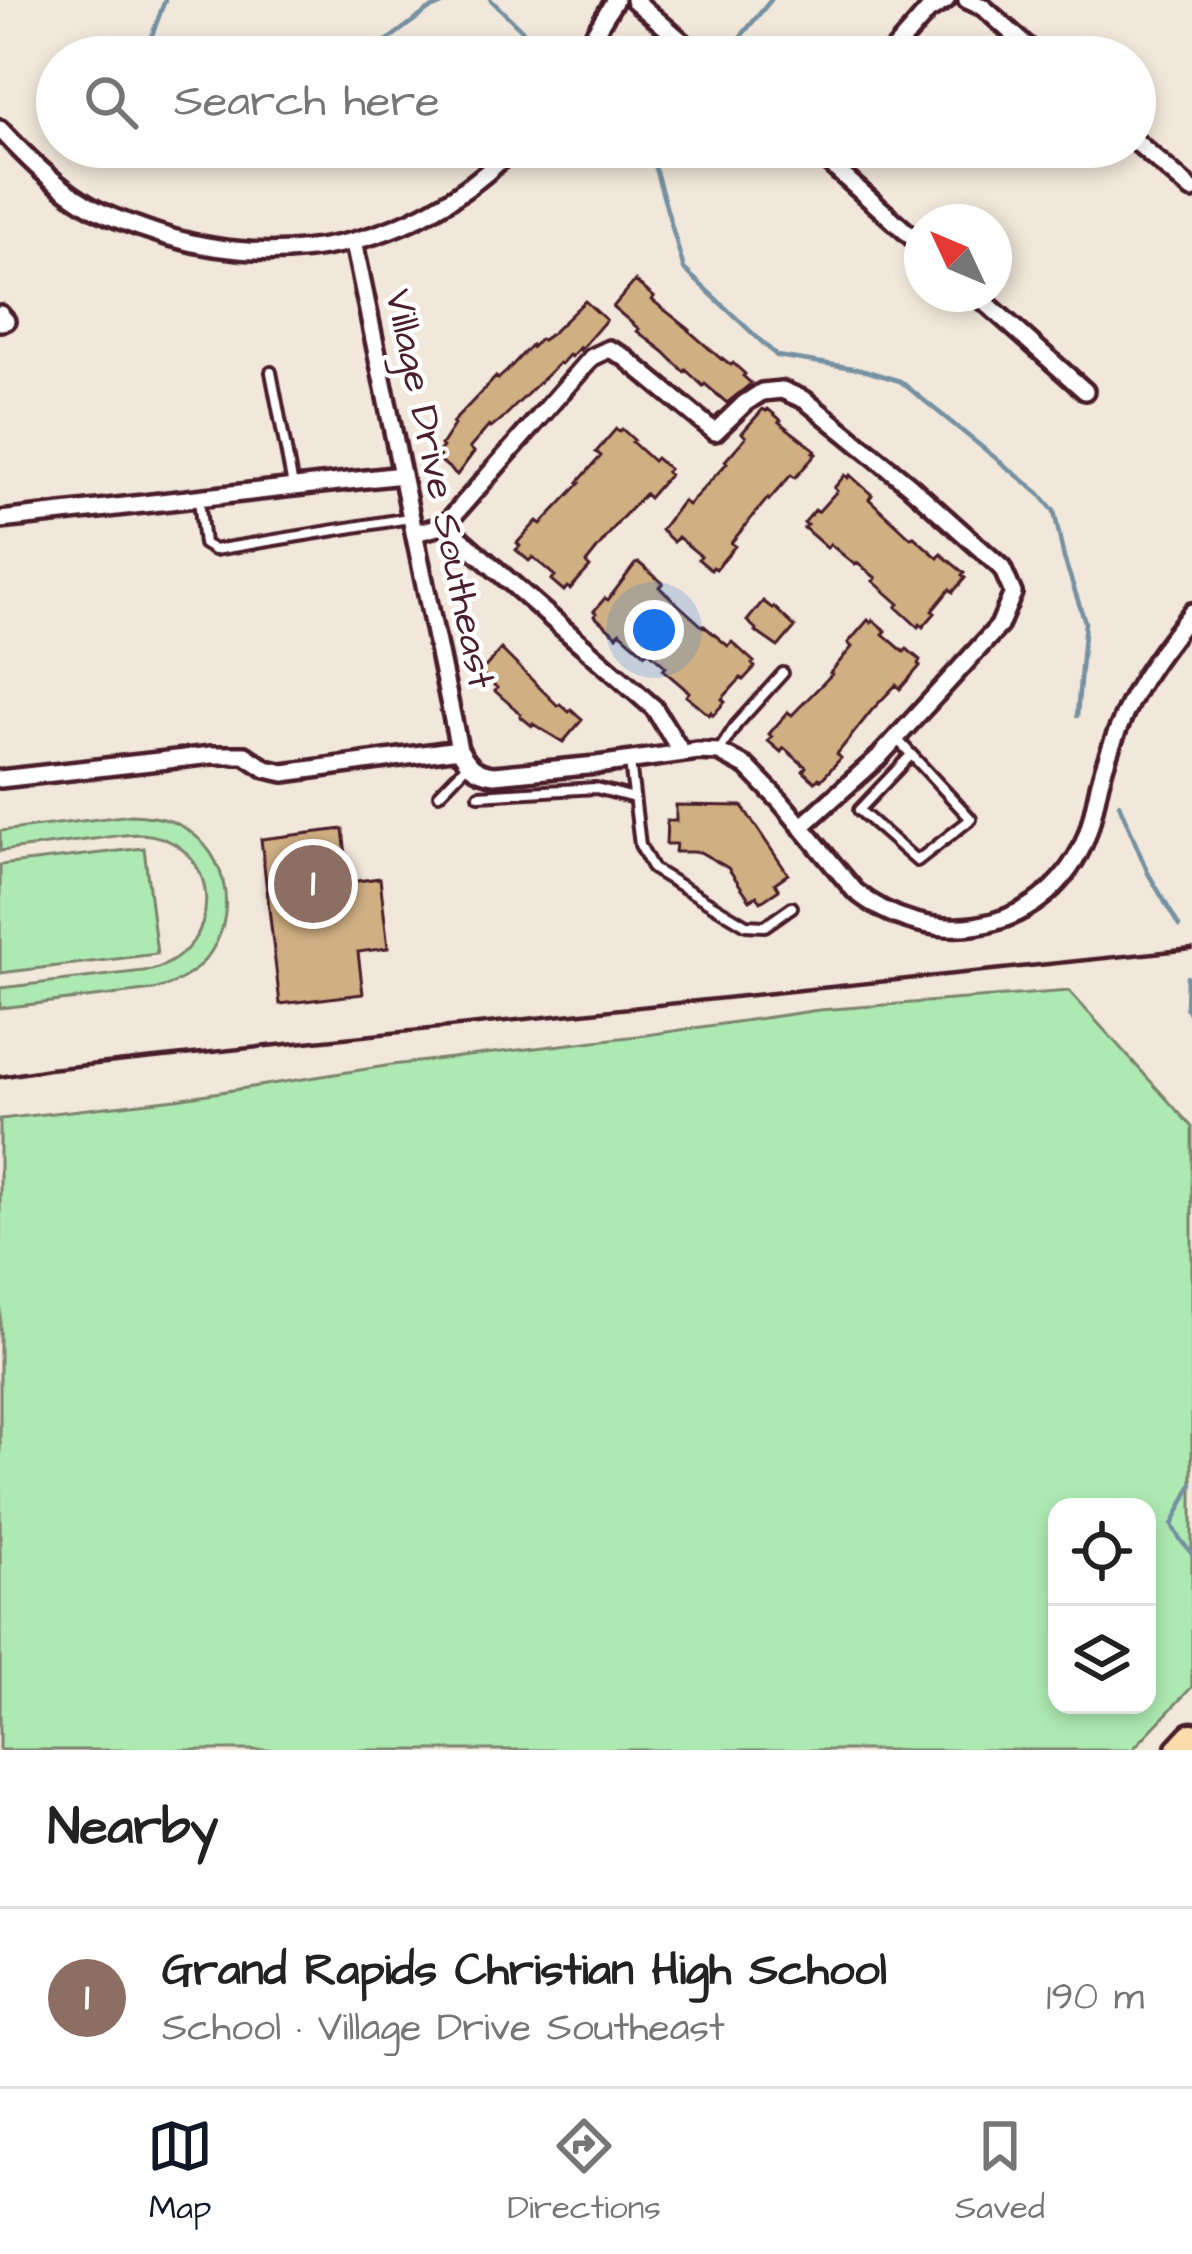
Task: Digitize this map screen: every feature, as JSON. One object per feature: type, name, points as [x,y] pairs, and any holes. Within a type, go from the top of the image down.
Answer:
[{"type":"main road","points":[[1179,1750],[1192,1736]]},
{"type":"street","points":[[593,36],[615,0]]},
{"type":"street","points":[[634,0],[676,36]]},
{"type":"street","points":[[906,36],[928,11],[946,0]]},
{"type":"street","points":[[967,0],[1015,36]]},
{"type":"street","points":[[0,130],[36,165]]},
{"type":"street","points":[[1156,159],[1192,190]]},
{"type":"street","points":[[40,168],[84,203],[111,217],[175,240],[266,253],[354,243],[427,212],[489,168]]},
{"type":"street","points":[[835,168],[904,230]]},
{"type":"street","name":"Village Drive Southeast","points":[[354,243],[459,748],[468,764]]},
{"type":"street","points":[[996,312],[1085,391]]},
{"type":"street","points":[[445,525],[592,357],[609,349],[715,433],[762,392],[782,390],[805,400],[909,485],[1002,568],[1013,593],[999,626],[878,758],[801,827]]},
{"type":"street","points":[[0,520],[402,475]]},
{"type":"street","points":[[413,525],[445,525],[654,708],[682,753]]},
{"type":"street","points":[[468,764],[480,774],[494,775],[718,752],[747,767],[855,891],[883,910],[946,929],[986,925],[1041,898],[1069,869],[1086,840],[1124,715],[1158,656],[1192,612]]},
{"type":"street","name":"Village Drive Southeast","points":[[0,779],[212,755],[245,755],[266,769],[284,773],[459,748]]},
{"type":"lane","points":[[271,372],[293,487]]},
{"type":"lane","points":[[199,498],[204,544],[214,550],[413,525]]},
{"type":"lane","points":[[718,752],[783,673]]},
{"type":"lane","points":[[896,738],[971,819],[917,861],[859,811],[911,755]]},
{"type":"lane","points":[[630,760],[640,845],[653,869],[746,925],[765,926],[792,907]]},
{"type":"lane","points":[[440,794],[468,764]]},
{"type":"lane","points":[[478,795],[596,788],[634,798]]},
{"type":"green space","points":[[131,815],[178,824],[210,853],[225,892],[225,912],[211,952],[186,976],[154,990],[0,1008],[0,988],[152,970],[176,958],[193,941],[203,921],[202,878],[191,858],[174,844],[136,834],[0,851],[0,831]]},
{"type":"green space","points":[[144,848],[157,954],[0,973],[0,865]]},
{"type":"green space","points":[[1069,991],[1192,1127],[1192,1687],[1132,1750],[0,1750],[0,1119],[819,1010]]},
{"type":"building","points":[[635,281],[751,383],[727,403],[637,331],[613,307]]},
{"type":"building","points":[[585,301],[606,320],[580,350],[489,426],[470,448],[474,452],[457,475],[435,456],[452,423],[496,377]]},
{"type":"building","points":[[763,409],[816,454],[768,498],[731,543],[735,546],[711,570],[678,537],[674,542],[661,530],[683,501],[688,505],[727,463],[746,437],[742,433]]},
{"type":"building","points":[[616,429],[622,429],[653,461],[656,458],[669,469],[669,475],[621,519],[586,563],[590,567],[564,591],[533,557],[529,561],[516,550],[517,543],[580,483],[601,456],[596,452]]},
{"type":"building","points":[[845,475],[872,495],[869,499],[911,538],[964,573],[965,578],[953,592],[950,589],[923,627],[896,607],[899,604],[873,581],[876,578],[804,528]]},
{"type":"building","points":[[639,563],[702,626],[728,646],[732,642],[754,662],[755,667],[722,699],[725,702],[713,715],[686,696],[689,692],[648,651],[645,654],[620,632],[617,636],[594,616]]},
{"type":"building","points":[[763,601],[795,627],[778,647],[747,621]]},
{"type":"building","points":[[868,620],[920,660],[920,666],[872,710],[837,754],[841,758],[815,782],[803,771],[806,767],[768,741],[769,734],[832,674],[852,647],[848,643]]},
{"type":"building","points":[[501,649],[558,706],[582,720],[563,742],[520,716],[481,672]]},
{"type":"building","points":[[676,805],[742,806],[788,874],[775,883],[779,890],[761,902],[757,896],[750,900],[728,868],[700,852],[675,852],[676,844],[666,844],[667,821],[676,821]]},
{"type":"building","points":[[343,829],[349,882],[380,878],[388,948],[358,952],[363,994],[280,1004],[261,839]]},
{"type":"waterway","points":[[152,36],[165,0]]},
{"type":"waterway","points":[[393,36],[428,10],[452,0]]},
{"type":"waterway","points":[[491,0],[530,36]]},
{"type":"waterway","points":[[741,36],[771,0]]},
{"type":"waterway","points":[[655,168],[684,269],[777,356],[860,369],[900,381],[1039,493],[1054,511],[1085,622],[1077,716]]},
{"type":"waterway","points":[[1119,804],[1148,873],[1179,926]]},
{"type":"waterway","points":[[1187,977],[1186,1007],[1192,1019]]},
{"type":"waterway","points":[[1192,1484],[1172,1525],[1192,1554]]},
{"type":"railway","points":[[0,1077],[1192,949]]},
{"type":"place","name":"Grand Rapids Christian High School","points":[[313,884]]}]
